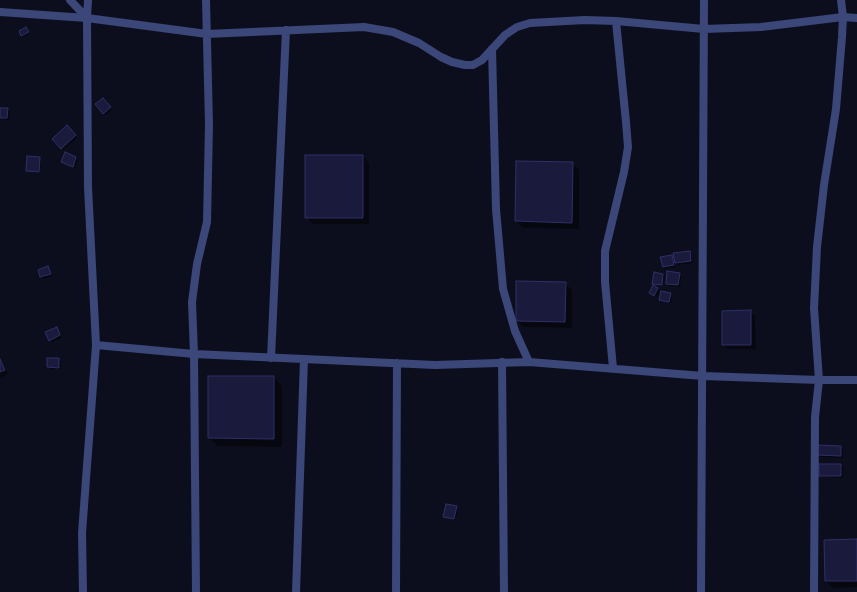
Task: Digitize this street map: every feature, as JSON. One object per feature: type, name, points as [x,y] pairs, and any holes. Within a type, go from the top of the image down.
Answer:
[{"type":"street","points":[[70,0],[87,18]]},
{"type":"street","points":[[83,592],[82,533],[96,345],[88,187],[88,0]]},
{"type":"street","points":[[196,592],[194,354],[192,302],[197,264],[207,222],[209,124],[206,0]]},
{"type":"street","points":[[701,592],[704,0]]},
{"type":"street","points":[[814,592],[815,417],[819,380],[814,308],[817,247],[824,185],[836,109],[843,17],[841,0]]},
{"type":"street","points":[[0,12],[87,18],[206,34],[364,27],[393,32],[419,43],[441,57],[464,65],[473,65],[482,60],[505,35],[517,27],[530,23],[616,20],[704,29],[761,27],[843,17],[857,18]]},
{"type":"street","points":[[613,368],[605,282],[605,251],[624,172],[628,147],[616,20]]},
{"type":"street","points":[[271,358],[286,30]]},
{"type":"street","points":[[492,49],[496,210],[503,289],[515,332],[529,362]]},
{"type":"street","points":[[96,345],[194,354],[271,358],[435,365],[529,362],[703,376],[857,380]]},
{"type":"street","points":[[296,592],[304,359]]},
{"type":"street","points":[[502,362],[504,592]]},
{"type":"street","points":[[396,592],[397,363]]},
{"type":"building","points":[[26,27],[29,32],[21,36],[19,31]]},
{"type":"building","points":[[103,98],[111,107],[103,114],[95,104]]},
{"type":"building","points":[[0,108],[8,108],[7,118],[0,118]]},
{"type":"building","points":[[67,125],[76,135],[61,149],[52,139]]},
{"type":"building","points":[[65,152],[76,157],[73,167],[61,162]]},
{"type":"building","points":[[305,155],[363,155],[363,218],[305,218]]},
{"type":"building","points":[[27,156],[40,157],[39,172],[26,171]]},
{"type":"building","points":[[516,161],[573,162],[572,223],[515,221]]},
{"type":"building","points":[[690,251],[691,261],[675,263],[673,253]]},
{"type":"building","points":[[672,255],[674,265],[663,267],[660,257]]},
{"type":"building","points":[[48,266],[51,274],[40,277],[38,270]]},
{"type":"building","points":[[667,271],[680,273],[678,285],[666,284]]},
{"type":"building","points":[[654,272],[663,274],[662,285],[652,284]]},
{"type":"building","points":[[516,281],[566,282],[565,322],[516,321]]},
{"type":"building","points":[[653,285],[658,288],[654,296],[649,293]]},
{"type":"building","points":[[661,291],[671,293],[669,302],[659,300]]},
{"type":"building","points":[[751,310],[751,345],[722,345],[722,311]]},
{"type":"building","points":[[57,327],[60,335],[49,341],[45,332]]},
{"type":"building","points":[[47,358],[59,358],[59,368],[47,367]]},
{"type":"building","points":[[0,359],[5,370],[0,372]]},
{"type":"building","points":[[208,376],[274,376],[274,439],[208,438]]},
{"type":"building","points":[[817,445],[841,446],[841,456],[817,455]]},
{"type":"building","points":[[819,464],[841,464],[841,476],[819,476]]},
{"type":"building","points":[[446,504],[457,506],[454,519],[443,517]]},
{"type":"building","points":[[857,539],[857,581],[825,581],[824,540]]}]
